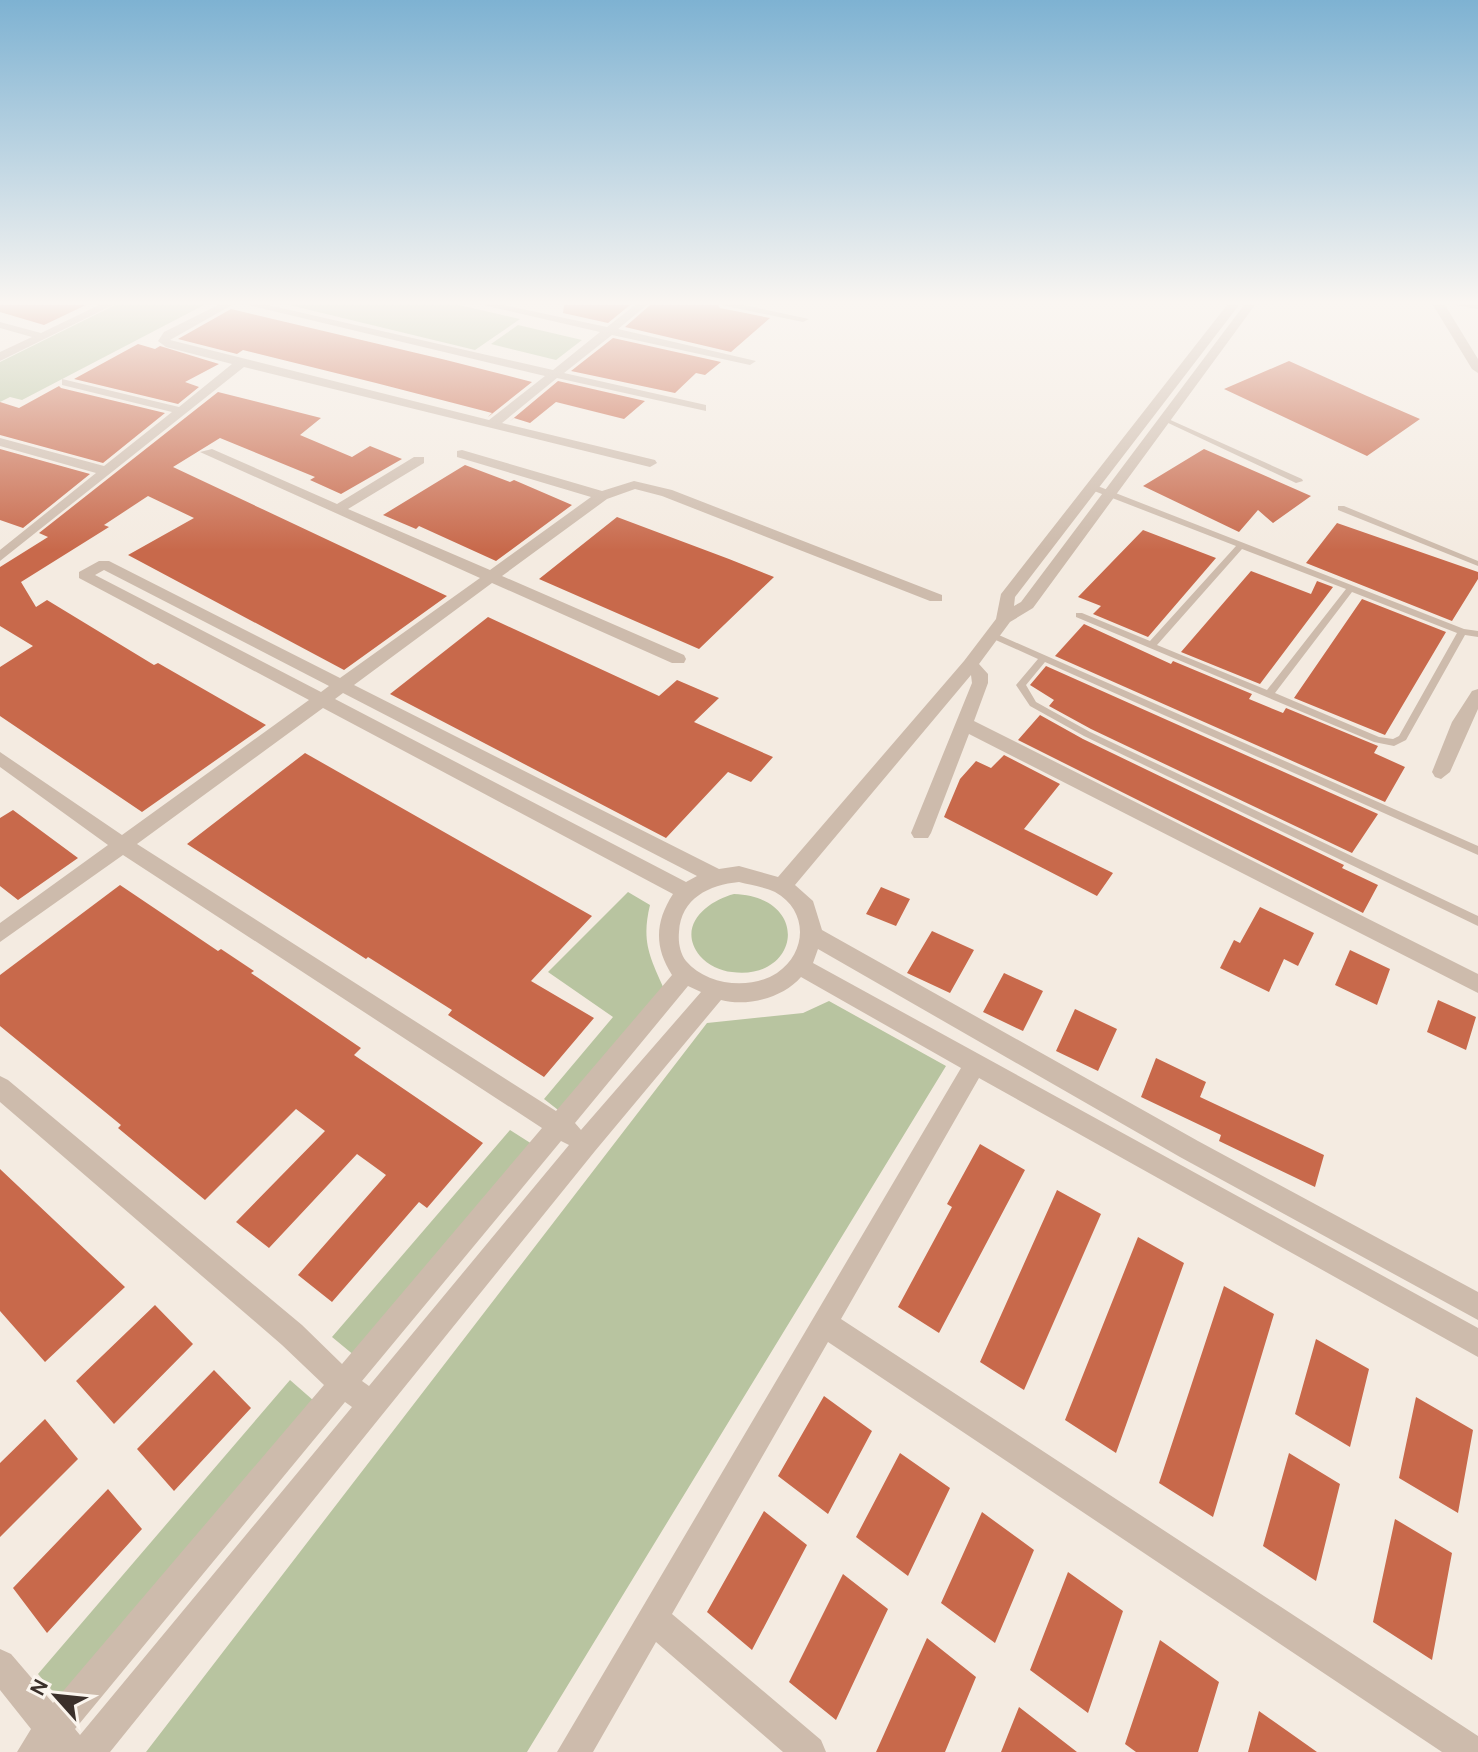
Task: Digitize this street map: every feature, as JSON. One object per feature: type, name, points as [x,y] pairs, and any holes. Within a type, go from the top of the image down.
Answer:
[{"type":"street","points":[[85,387],[181,411]]},
{"type":"street","points":[[0,557],[211,387]]},
{"type":"street","points":[[342,387],[650,463]]},
{"type":"street","points":[[492,424],[538,387]]},
{"type":"street","points":[[610,387],[702,408]]},
{"type":"street","points":[[1004,619],[1007,597],[1170,387]]},
{"type":"street","points":[[783,885],[970,665],[1004,619],[1027,605],[1190,387]]},
{"type":"street","points":[[0,442],[105,471]]},
{"type":"street","points":[[207,452],[678,659]]},
{"type":"street","points":[[462,454],[602,496]]},
{"type":"street","points":[[336,510],[419,460]]},
{"type":"street","points":[[0,934],[602,496],[634,485],[667,493],[936,598]]},
{"type":"street","points":[[0,536],[18,542]]},
{"type":"street","points":[[687,892],[84,575],[104,564],[716,877]]},
{"type":"street","points":[[921,833],[980,683],[980,674],[970,665]]},
{"type":"street","points":[[1441,772],[1470,726],[1478,695]]},
{"type":"street","points":[[964,724],[1478,984]]},
{"type":"street","points":[[0,758],[123,845],[586,1143]]},
{"type":"street","points":[[739,874],[762,877],[783,885],[800,898],[810,916],[814,936],[801,967],[778,985],[747,994],[715,991],[685,975],[668,948],[669,918],[687,892],[716,877],[739,874]]},
{"type":"street","points":[[814,936],[1189,1149],[1478,1307]]},
{"type":"street","points":[[801,967],[974,1066],[1173,1169],[1478,1343]]},
{"type":"street","points":[[0,1665],[53,1745],[343,1384],[685,975]]},
{"type":"street","points":[[88,1752],[586,1143],[715,991]]},
{"type":"street","points":[[574,1752],[974,1066]]},
{"type":"street","points":[[0,1087],[292,1335],[343,1384],[372,1405]]},
{"type":"street","points":[[824,1323],[1472,1752]]},
{"type":"street","points":[[652,1618],[809,1752]]},
{"type":"lane","points":[[1166,420],[1299,481]]},
{"type":"lane","points":[[1092,487],[1462,632],[1478,634]]},
{"type":"lane","points":[[1341,508],[1478,564]]},
{"type":"lane","points":[[1152,645],[1241,545]]},
{"type":"lane","points":[[1269,694],[1351,588]]},
{"type":"lane","points":[[1079,615],[1377,740],[1394,743],[1403,738],[1462,632]]},
{"type":"lane","points":[[992,635],[1478,851]]},
{"type":"lane","points":[[1044,658],[1021,685],[1033,704],[1087,734],[1478,921]]},
{"type":"green space","points":[[0,387],[47,387],[22,400],[10,397],[0,402]]},
{"type":"green space","points":[[628,892],[650,905],[646,929],[648,949],[665,991],[562,1113],[544,1099],[613,1017],[548,972]]},
{"type":"green space","points":[[734,894],[759,899],[776,909],[786,922],[788,938],[783,952],[772,964],[755,971],[719,969],[703,959],[693,945],[691,935],[698,916],[714,902]]},
{"type":"green space","points":[[829,1001],[946,1066],[527,1752],[146,1752],[707,1023],[803,1013]]},
{"type":"green space","points":[[510,1130],[532,1144],[355,1356],[332,1337]]},
{"type":"green space","points":[[290,1380],[314,1401],[62,1702],[38,1674]]},
{"type":"building","points":[[60,387],[165,413],[103,463],[0,435],[0,402],[19,408]]},
{"type":"building","points":[[106,387],[199,387],[178,404]]},
{"type":"building","points":[[391,387],[526,387],[488,417],[492,413]]},
{"type":"building","points":[[551,387],[583,387],[645,401],[624,419],[556,402],[530,423],[514,418],[509,422]]},
{"type":"building","points":[[646,387],[682,387],[675,393]]},
{"type":"building","points":[[1347,387],[1420,419],[1367,456],[1224,389]]},
{"type":"building","points":[[218,392],[321,418],[300,435],[352,457],[370,446],[402,459],[341,494],[310,480],[315,477],[220,438],[173,467],[447,596],[344,670],[128,555],[194,518],[148,496],[104,525],[109,527],[21,582],[36,607],[47,600],[154,665],[158,663],[266,725],[142,812],[0,716],[0,667],[33,646],[0,626],[0,567],[48,537],[39,533]]},
{"type":"building","points":[[0,449],[90,474],[23,528],[0,520]]},
{"type":"building","points":[[1204,449],[1311,496],[1273,523],[1258,510],[1239,532],[1143,486]]},
{"type":"building","points":[[465,465],[510,482],[514,480],[572,505],[496,561],[419,526],[416,529],[383,515]]},
{"type":"building","points":[[617,517],[774,577],[699,649],[539,579]]},
{"type":"building","points":[[1337,523],[1478,572],[1478,579],[1452,621],[1306,563]]},
{"type":"building","points":[[1143,530],[1216,558],[1148,637],[1093,614],[1101,606],[1078,597]]},
{"type":"building","points":[[1251,571],[1311,594],[1317,581],[1333,587],[1260,684],[1181,652]]},
{"type":"building","points":[[1362,599],[1446,632],[1385,735],[1294,698]]},
{"type":"building","points":[[488,617],[659,696],[677,680],[719,698],[694,722],[773,757],[751,782],[728,772],[666,838],[390,694]]},
{"type":"building","points":[[1084,624],[1171,664],[1173,661],[1252,694],[1249,699],[1283,713],[1286,708],[1378,746],[1374,753],[1405,767],[1385,802],[1055,656]]},
{"type":"building","points":[[1046,666],[1378,814],[1352,853],[1049,706],[1054,700],[1030,685]]},
{"type":"building","points":[[1040,715],[1083,739],[1344,865],[1342,868],[1378,885],[1363,913],[1018,740]]},
{"type":"building","points":[[305,753],[592,916],[531,981],[594,1018],[544,1077],[448,1015],[452,1010],[368,957],[366,959],[187,844]]},
{"type":"building","points":[[1004,755],[1060,784],[1024,829],[1113,873],[1097,896],[944,817],[960,779],[976,761],[991,768]]},
{"type":"building","points":[[13,810],[78,858],[18,900],[0,886],[0,818]]},
{"type":"building","points":[[120,885],[218,951],[221,949],[254,971],[251,973],[361,1048],[354,1055],[483,1143],[427,1208],[419,1202],[332,1302],[298,1275],[386,1175],[357,1154],[269,1248],[236,1222],[325,1131],[296,1109],[205,1200],[118,1128],[121,1125],[0,1026],[0,975]]},
{"type":"building","points":[[881,887],[910,899],[896,926],[866,914]]},
{"type":"building","points":[[1260,907],[1314,933],[1298,966],[1284,959],[1269,992],[1220,968],[1234,940],[1240,943]]},
{"type":"building","points":[[932,931],[974,950],[950,993],[907,973]]},
{"type":"building","points":[[1350,950],[1390,969],[1377,1005],[1335,985]]},
{"type":"building","points":[[1004,973],[1043,991],[1023,1031],[983,1012]]},
{"type":"building","points":[[1438,1000],[1476,1017],[1466,1050],[1427,1032]]},
{"type":"building","points":[[1075,1009],[1117,1029],[1098,1071],[1056,1051]]},
{"type":"building","points":[[1156,1058],[1206,1082],[1200,1097],[1324,1155],[1315,1187],[1219,1141],[1221,1135],[1141,1097]]},
{"type":"building","points":[[980,1144],[1025,1170],[939,1333],[898,1307],[952,1207],[947,1204]]},
{"type":"building","points":[[0,1169],[125,1287],[45,1362],[0,1311]]},
{"type":"building","points":[[1057,1190],[1101,1214],[1024,1390],[980,1362]]},
{"type":"building","points":[[1138,1237],[1184,1263],[1116,1453],[1065,1420]]},
{"type":"building","points":[[1224,1286],[1274,1314],[1213,1517],[1159,1483]]},
{"type":"building","points":[[155,1305],[193,1344],[114,1424],[76,1381]]},
{"type":"building","points":[[1316,1339],[1369,1369],[1350,1447],[1295,1414]]},
{"type":"building","points":[[214,1370],[251,1408],[174,1491],[137,1449]]},
{"type":"building","points":[[824,1396],[872,1431],[828,1514],[778,1476]]},
{"type":"building","points":[[1416,1397],[1473,1430],[1458,1513],[1399,1478]]},
{"type":"building","points":[[45,1419],[78,1459],[0,1537],[0,1463]]},
{"type":"building","points":[[900,1453],[950,1488],[908,1576],[856,1537]]},
{"type":"building","points":[[1289,1453],[1340,1484],[1316,1581],[1263,1546]]},
{"type":"building","points":[[108,1489],[142,1529],[47,1633],[13,1588]]},
{"type":"building","points":[[764,1511],[807,1545],[752,1650],[707,1612]]},
{"type":"building","points":[[982,1512],[1034,1550],[995,1643],[941,1603]]},
{"type":"building","points":[[1395,1519],[1452,1553],[1432,1660],[1373,1622]]},
{"type":"building","points":[[1068,1572],[1123,1611],[1088,1713],[1030,1670]]},
{"type":"building","points":[[843,1574],[888,1609],[836,1720],[789,1682]]},
{"type":"building","points":[[927,1638],[976,1677],[945,1752],[876,1752]]},
{"type":"building","points":[[1160,1640],[1219,1682],[1198,1752],[1136,1752],[1125,1744]]},
{"type":"building","points":[[1019,1707],[1077,1752],[1001,1752]]},
{"type":"building","points":[[1259,1711],[1317,1752],[1248,1752]]}]
